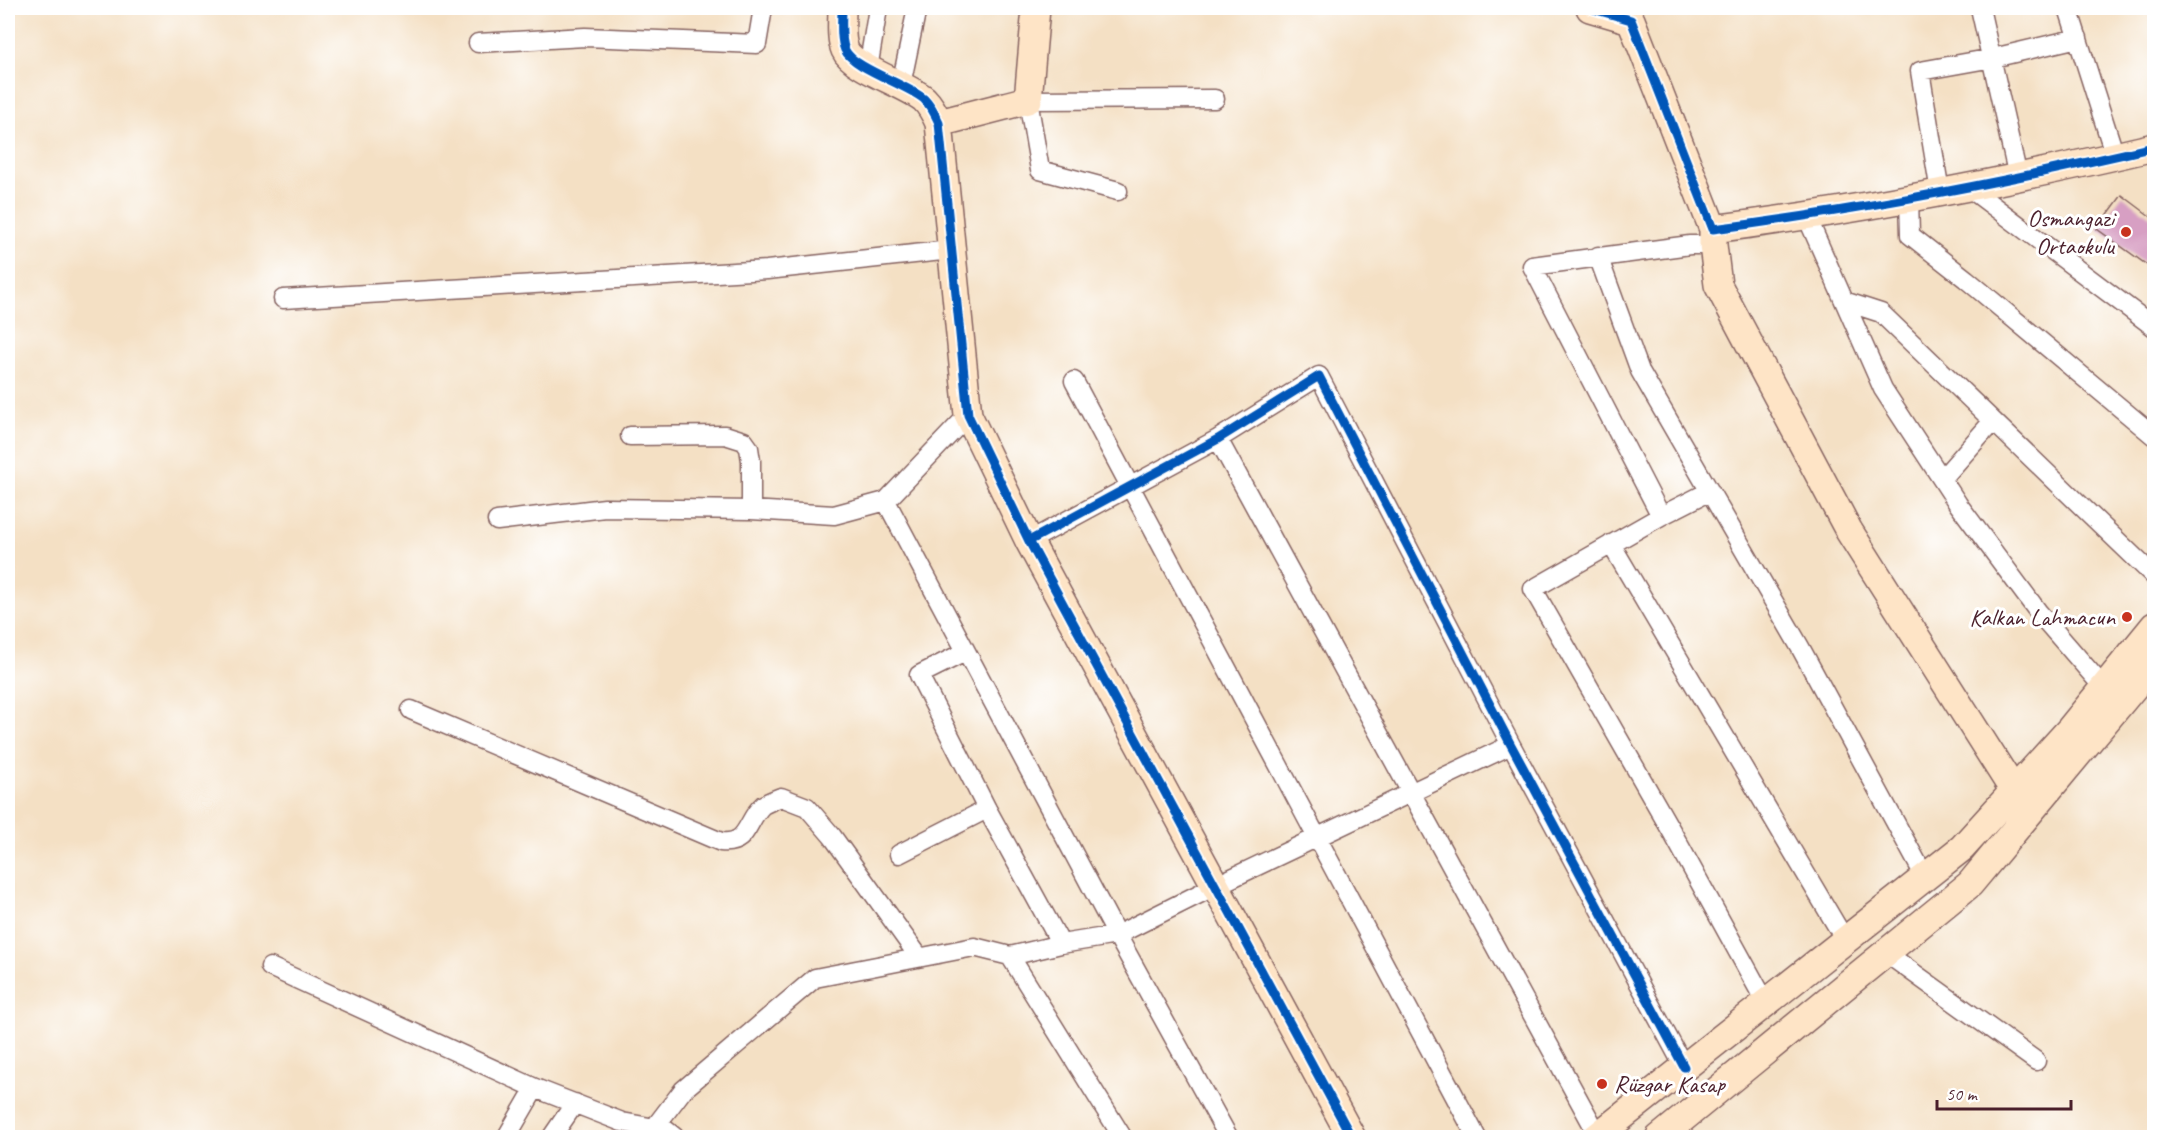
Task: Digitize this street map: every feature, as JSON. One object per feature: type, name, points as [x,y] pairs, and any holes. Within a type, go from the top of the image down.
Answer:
[{"type":"street","points":[[478,43],[585,37],[757,44],[763,8]]},
{"type":"street","points":[[842,8],[843,41],[849,57],[926,101],[939,123],[968,415],[1029,541],[1352,1137]]},
{"type":"street","points":[[868,69],[878,8]]},
{"type":"street","points":[[901,85],[917,8]]},
{"type":"street","points":[[1036,8],[1028,100],[1040,170],[1118,191]]},
{"type":"street","points":[[1590,8],[1631,14],[1713,237],[1718,285],[1849,531],[2014,791]]},
{"type":"street","points":[[1980,8],[2018,177]]},
{"type":"street","points":[[2068,8],[2115,156]]},
{"type":"street","points":[[1940,192],[1920,72],[2078,38]]},
{"type":"street","points":[[939,123],[1028,100],[1215,99]]},
{"type":"street","points":[[1661,516],[1532,266],[1690,245],[1713,237],[1807,217],[2018,177],[2154,147]]},
{"type":"street","points":[[1968,187],[2154,327]]},
{"type":"street","points":[[1909,198],[1910,235],[2154,436]]},
{"type":"street","points":[[1807,217],[1883,389],[1958,504],[2039,613],[2104,688]]},
{"type":"street","points":[[284,299],[767,270],[951,250]]},
{"type":"street","points":[[1598,256],[1640,371],[1800,647],[1925,877]]},
{"type":"street","points":[[1844,301],[1881,313],[2154,576]]},
{"type":"street","points":[[1029,541],[1218,439],[1319,376],[1511,745],[1684,1067]]},
{"type":"street","points":[[1074,381],[1477,1137]]},
{"type":"street","points":[[497,521],[605,508],[657,507],[834,515],[886,501],[968,415]]},
{"type":"street","points":[[1941,479],[1993,421]]},
{"type":"street","points":[[630,436],[725,435],[744,441],[749,447],[751,460],[751,510]]},
{"type":"street","points":[[1218,439],[1596,1136],[1962,848],[2070,729],[2154,626]]},
{"type":"street","points":[[1710,491],[1661,516],[1533,589],[1766,1003]]},
{"type":"street","points":[[886,501],[1117,935],[1229,1137]]},
{"type":"street","points":[[1611,544],[1845,940]]},
{"type":"street","points":[[965,652],[919,675],[987,809],[1061,944]]},
{"type":"street","points":[[1659,1137],[1970,884],[2154,663]]},
{"type":"street","points":[[411,710],[721,842],[733,843],[740,839],[763,806],[781,797],[807,807],[832,837],[919,957]]},
{"type":"street","points":[[654,1128],[683,1090],[815,978],[974,947],[1010,956],[1061,944],[1117,935],[1511,745]]},
{"type":"street","points":[[899,854],[987,809]]},
{"type":"street","points":[[1886,953],[2036,1061]]},
{"type":"street","points":[[1010,956],[1123,1137]]},
{"type":"street","points":[[270,967],[535,1088],[622,1122],[666,1130],[676,1137]]},
{"type":"street","points":[[506,1137],[535,1088]]},
{"type":"street","points":[[551,1137],[575,1103]]},
{"type":"building","points":[[2122,195],[2154,219],[2154,270],[2097,229]]},
{"type":"cycle path","points":[[842,8],[842,40],[850,57],[916,93],[933,110],[939,123],[968,415],[1029,541],[1352,1138]]},
{"type":"cycle path","points":[[1590,8],[1631,20],[1713,229],[1935,194],[2154,147]]},
{"type":"cycle path","points":[[1029,541],[1218,439],[1319,376],[1511,745],[1684,1067]]},
{"type":"place","name":"Osmangazi Ortaokulu","points":[[2126,232]]},
{"type":"place","name":"Kalkan Lahmacun","points":[[2127,617]]},
{"type":"place","name":"Rüzgar Kasap","points":[[1602,1084]]}]
